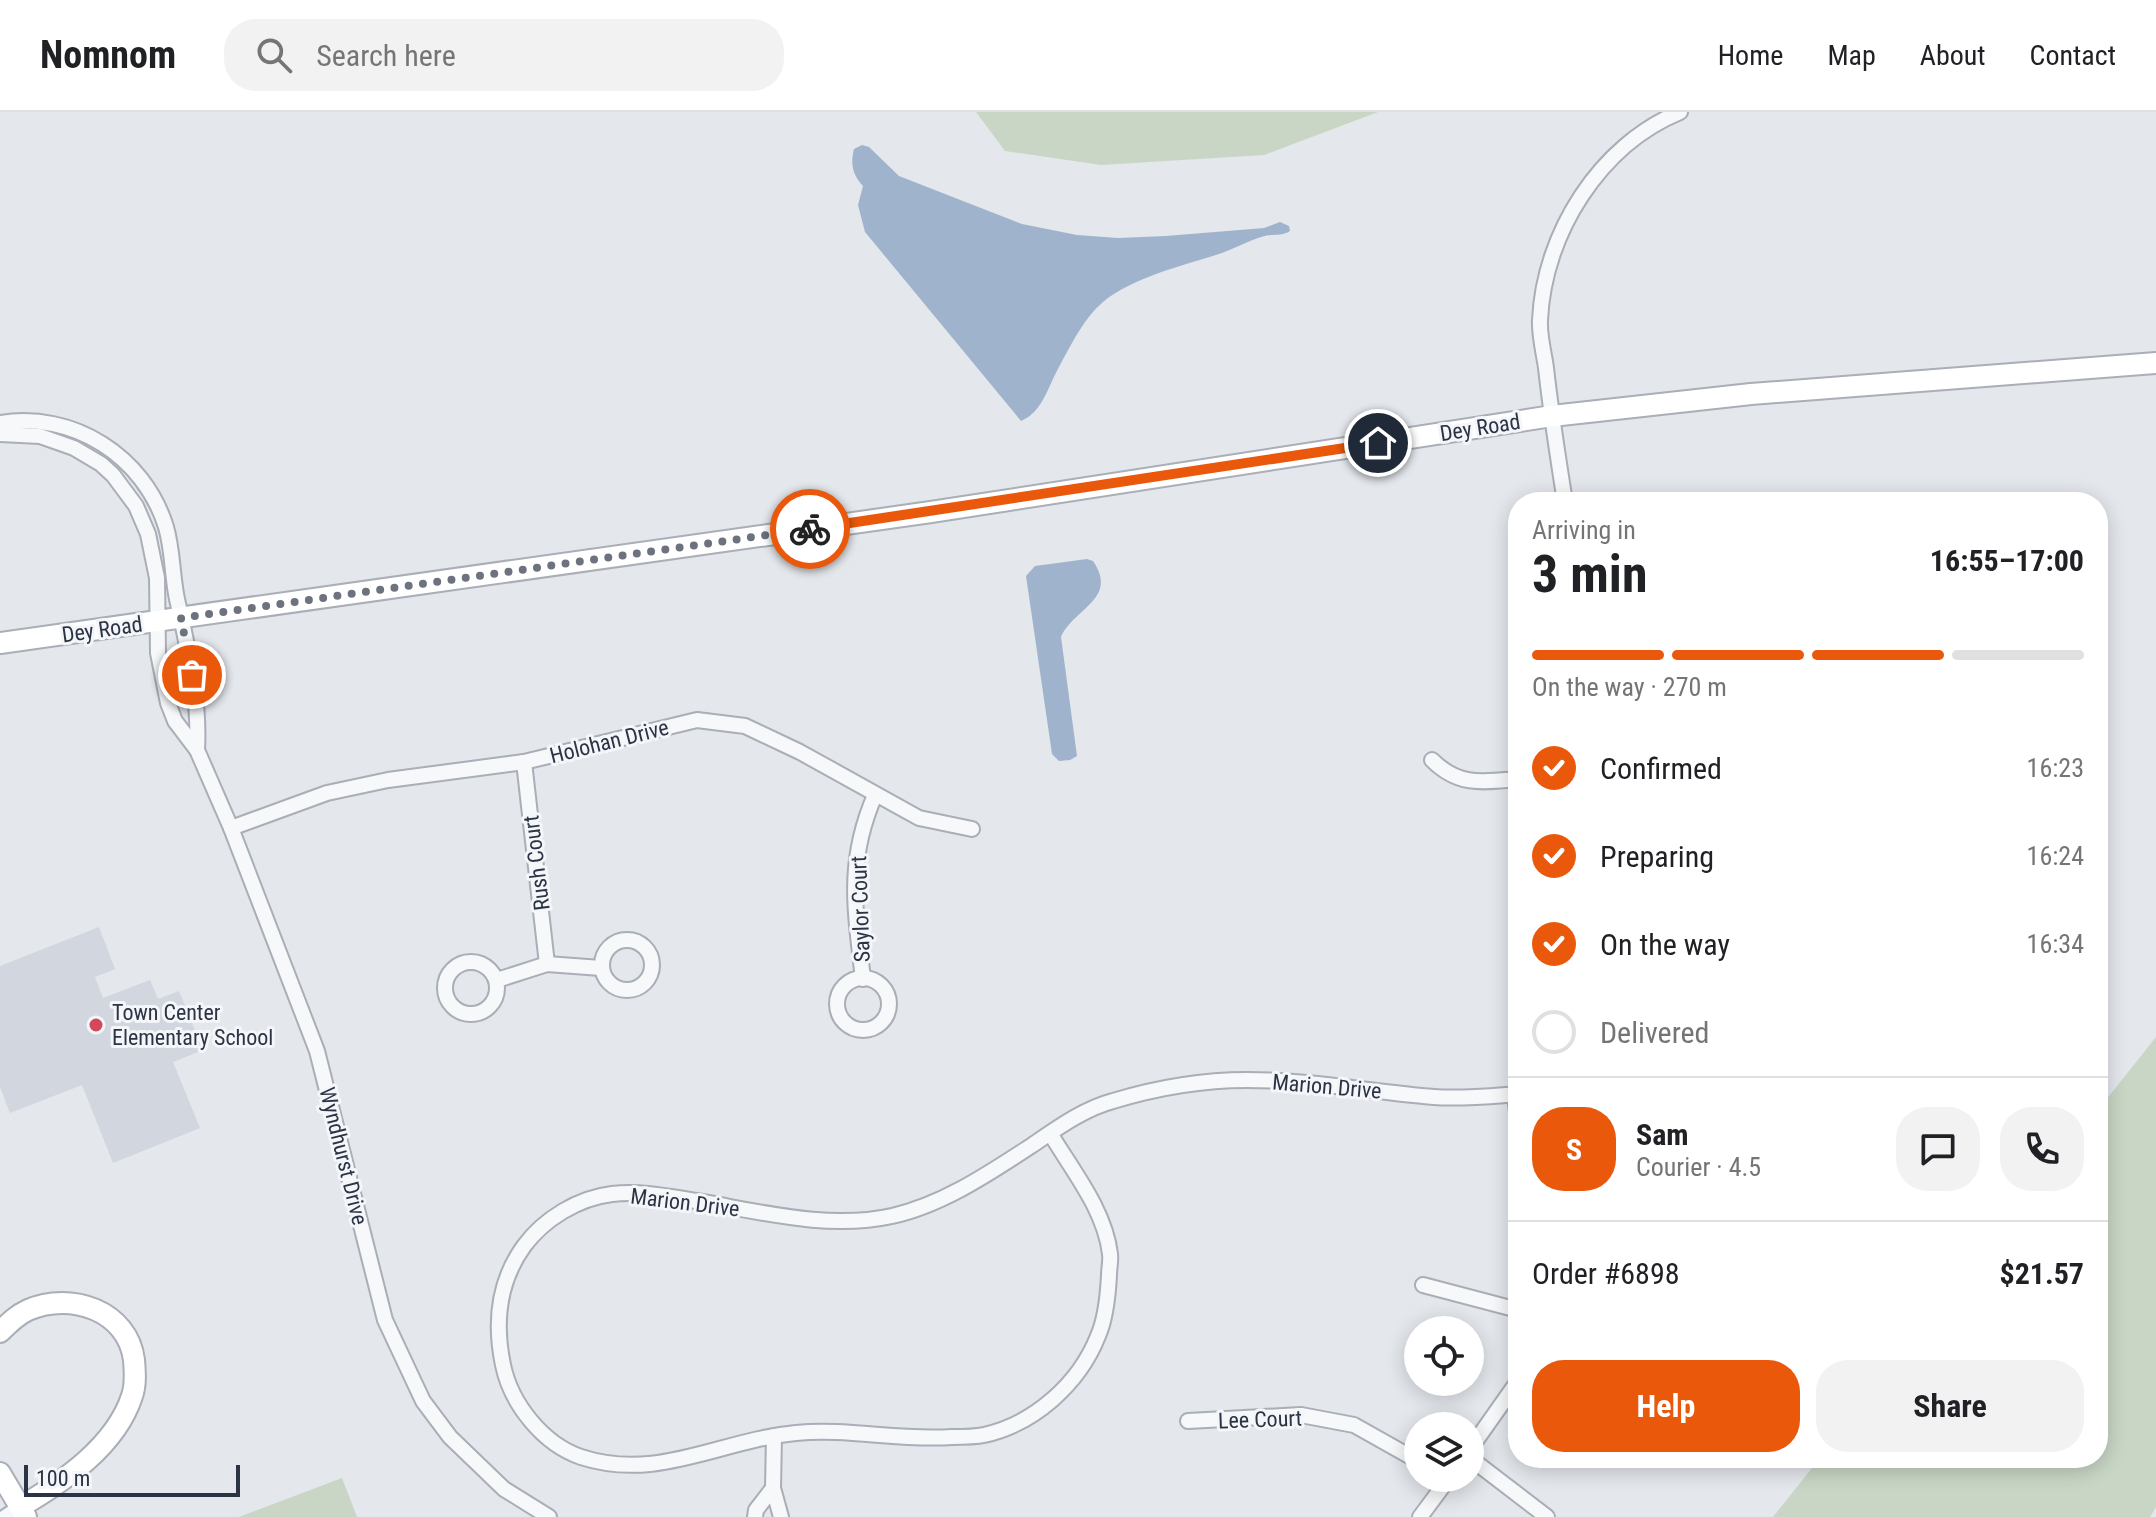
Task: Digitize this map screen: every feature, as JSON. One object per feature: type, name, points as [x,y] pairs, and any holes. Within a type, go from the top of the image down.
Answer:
[{"type":"main road","name":"Dey Road","points":[[0,643],[931,512],[1552,416],[1751,394],[2156,363]]},
{"type":"main road","points":[[0,1332],[12,1320],[41,1305],[75,1304],[117,1322],[132,1351],[135,1371],[133,1393],[126,1411],[109,1436],[91,1456],[17,1514],[3,1478],[0,1454]]},
{"type":"street","points":[[1563,492],[1540,321],[1549,267],[1568,219],[1587,186],[1618,151],[1657,122],[1680,112]]},
{"type":"street","name":"Wyndhurst Drive","points":[[0,423],[29,420],[73,429],[108,447],[132,469],[151,495],[166,528],[199,720],[197,750]]},
{"type":"street","name":"Wyndhurst Drive","points":[[0,434],[21,433],[58,441],[89,455],[121,484],[136,506],[148,534],[157,578],[158,653],[168,703],[175,721],[197,750],[231,828],[317,1051],[385,1320],[423,1401],[450,1437],[504,1489],[549,1517]]},
{"type":"street","name":"Holohan Drive","points":[[231,828],[327,793],[388,780],[524,762],[697,720],[745,726],[800,752],[919,818],[972,829]]},
{"type":"street","points":[[1432,760],[1445,773],[1462,781],[1508,779]]},
{"type":"street","name":"Rush Court","points":[[524,762],[547,964]]},
{"type":"street","name":"Saylor Court","points":[[863,979],[856,920],[855,864],[861,826],[875,795]]},
{"type":"street","points":[[497,980],[547,964],[601,968]]},
{"type":"street","name":"Marion Drive","points":[[1050,1133],[1096,1210],[1110,1254],[1108,1295],[1099,1336],[1071,1381],[1036,1414],[984,1435],[916,1440],[803,1432],[774,1436],[651,1466],[623,1467],[576,1455],[552,1440],[530,1421],[507,1383],[499,1346],[497,1314],[503,1286],[514,1261],[529,1239],[548,1221],[571,1207],[608,1194],[640,1193],[823,1221],[888,1217],[936,1201],[991,1172],[1050,1133],[1078,1116],[1110,1101],[1194,1083],[1248,1080],[1439,1097],[1508,1094]]},
{"type":"street","points":[[1423,1285],[1508,1307]]},
{"type":"street","points":[[1484,1429],[1508,1395]]},
{"type":"street","name":"Lee Court","points":[[1188,1421],[1301,1415],[1354,1425],[1404,1453]]},
{"type":"street","points":[[774,1436],[773,1488],[781,1517]]},
{"type":"street","points":[[1484,1469],[1547,1517]]},
{"type":"street","points":[[755,1517],[756,1510],[773,1488]]},
{"type":"street","points":[[1420,1517],[1439,1492]]},
{"type":"shaded area","name":"Town Center Elementary School","points":[[99,927],[115,969],[95,977],[103,998],[150,980],[158,999],[179,991],[203,1050],[173,1062],[200,1128],[113,1163],[82,1085],[10,1113],[0,1087],[0,966]]},
{"type":"green space","points":[[976,112],[1378,112],[1264,155],[1101,165],[1005,151]]},
{"type":"green space","points":[[2156,1037],[2156,1507],[2150,1517],[1773,1517],[1812,1468],[2108,1468],[2108,1097]]},
{"type":"green space","points":[[342,1478],[357,1517],[239,1517]]},
{"type":"water","points":[[862,145],[869,147],[899,176],[1022,224],[1077,235],[1118,238],[1264,228],[1280,222],[1289,226],[1290,231],[1261,237],[1160,273],[1115,293],[1096,308],[1084,324],[1040,405],[1021,421],[865,232],[858,205],[863,186],[852,165],[854,149]]},
{"type":"water","points":[[1087,559],[1093,561],[1100,574],[1101,585],[1092,602],[1061,637],[1077,756],[1059,761],[1052,754],[1026,576],[1035,566]]},
{"type":"way so far","points":[[192,675],[181,618],[810,529]]},
{"type":"place","name":"Town Center Elementary School","points":[[96,1025]]},
{"type":"route","points":[[810,529],[1378,443]]}]
